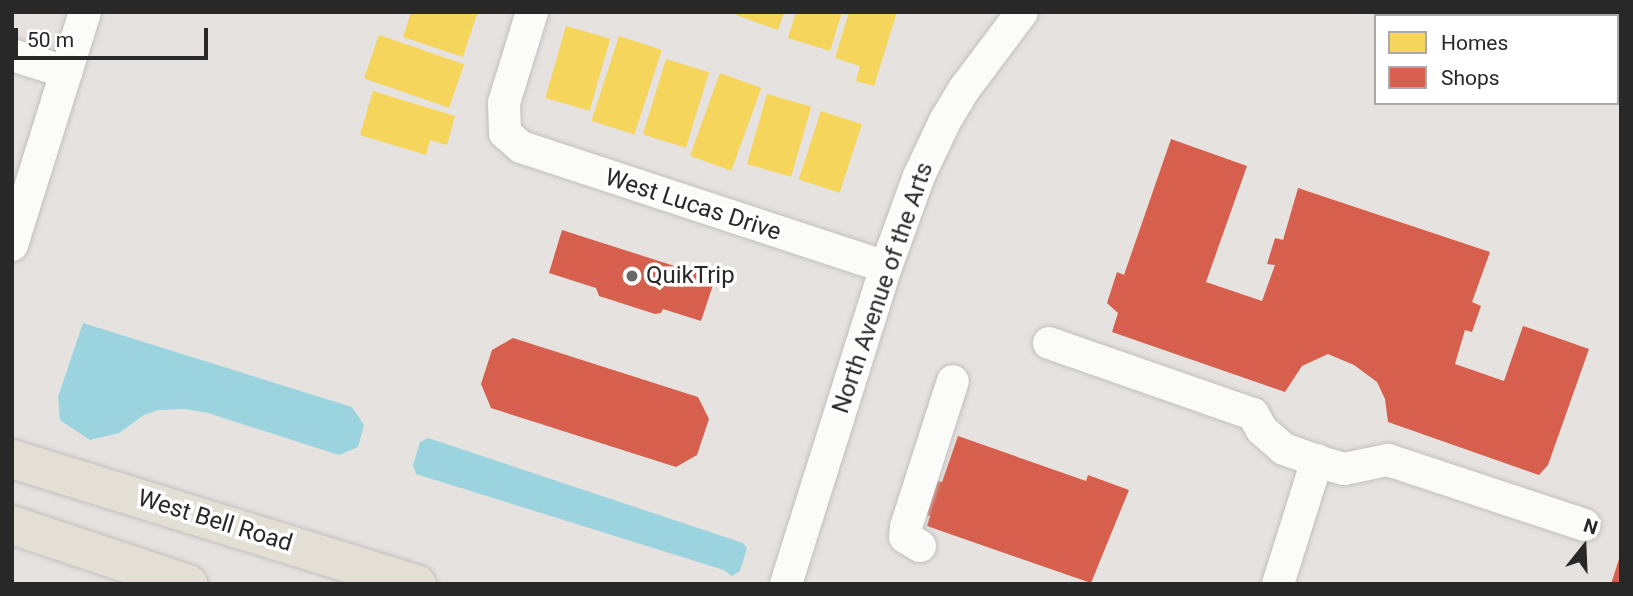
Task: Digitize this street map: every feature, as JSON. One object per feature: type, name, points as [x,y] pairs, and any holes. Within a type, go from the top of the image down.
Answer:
[{"type":"main road","name":"West Bell Road","points":[[12,459],[417,584]]},
{"type":"main road","points":[[12,525],[188,584]]},
{"type":"street","points":[[12,245],[85,12]]},
{"type":"street","name":"West Lucas Drive","points":[[532,12],[504,103],[505,133],[521,147],[886,267]]},
{"type":"street","name":"North Avenue of the Arts","points":[[790,569],[905,210],[945,121],[991,51],[1022,12]]},
{"type":"street","points":[[12,55],[66,72]]},
{"type":"street","points":[[1049,343],[1253,414],[1262,429],[1284,449],[1344,469],[1388,460],[1585,525]]},
{"type":"street","points":[[920,546],[905,537],[906,527],[953,381]]},
{"type":"street","points":[[1278,584],[1317,460]]},
{"type":"water","points":[[83,323],[352,407],[364,425],[358,447],[339,455],[208,413],[185,409],[158,410],[144,415],[119,433],[90,440],[60,420],[58,397]]},
{"type":"water","points":[[428,438],[743,543],[747,548],[740,571],[732,576],[724,570],[416,474],[413,465],[420,442]]},
{"type":"building: Homes","points":[[411,12],[477,14],[463,57],[403,37]]},
{"type":"building: Homes","points":[[737,12],[784,12],[778,30],[736,15]]},
{"type":"building: Homes","points":[[796,12],[842,12],[830,51],[788,38]]},
{"type":"building: Homes","points":[[849,12],[897,12],[874,86],[856,81],[860,66],[835,58]]},
{"type":"building: Homes","points":[[566,26],[610,39],[590,111],[545,98]]},
{"type":"building: Homes","points":[[379,35],[464,64],[449,108],[364,78]]},
{"type":"building: Homes","points":[[619,36],[662,50],[634,135],[591,121]]},
{"type":"building: Homes","points":[[666,59],[709,72],[686,148],[643,135]]},
{"type":"building: Homes","points":[[720,73],[761,88],[731,171],[690,156]]},
{"type":"building: Homes","points":[[373,91],[455,116],[447,145],[430,140],[426,155],[360,135]]},
{"type":"building: Homes","points":[[767,94],[811,107],[791,177],[747,164]]},
{"type":"building: Homes","points":[[821,111],[862,124],[840,193],[799,179]]},
{"type":"building: Shops","points":[[1171,139],[1247,166],[1206,282],[1262,301],[1275,265],[1267,264],[1275,238],[1283,240],[1298,188],[1490,252],[1472,302],[1481,306],[1472,332],[1465,330],[1455,364],[1504,381],[1523,326],[1589,349],[1548,465],[1539,475],[1388,422],[1385,399],[1377,382],[1354,365],[1328,354],[1302,366],[1285,392],[1112,332],[1118,313],[1107,303],[1117,272],[1124,275]]},
{"type":"building: Shops","name":"QuikTrip","points":[[562,230],[715,279],[701,321],[663,309],[661,313],[655,314],[599,296],[596,288],[549,273]]},
{"type":"building: Shops","points":[[513,338],[698,397],[709,419],[697,455],[676,467],[491,408],[481,384],[492,350]]},
{"type":"building: Shops","points":[[958,436],[1086,481],[1088,475],[1129,490],[1091,583],[927,526],[930,516],[898,503],[907,474],[942,482]]},
{"type":"building: Shops","points":[[1620,556],[1621,584],[1611,584]]},
{"type":"place","name":"QuikTrip","points":[[632,276]]}]
